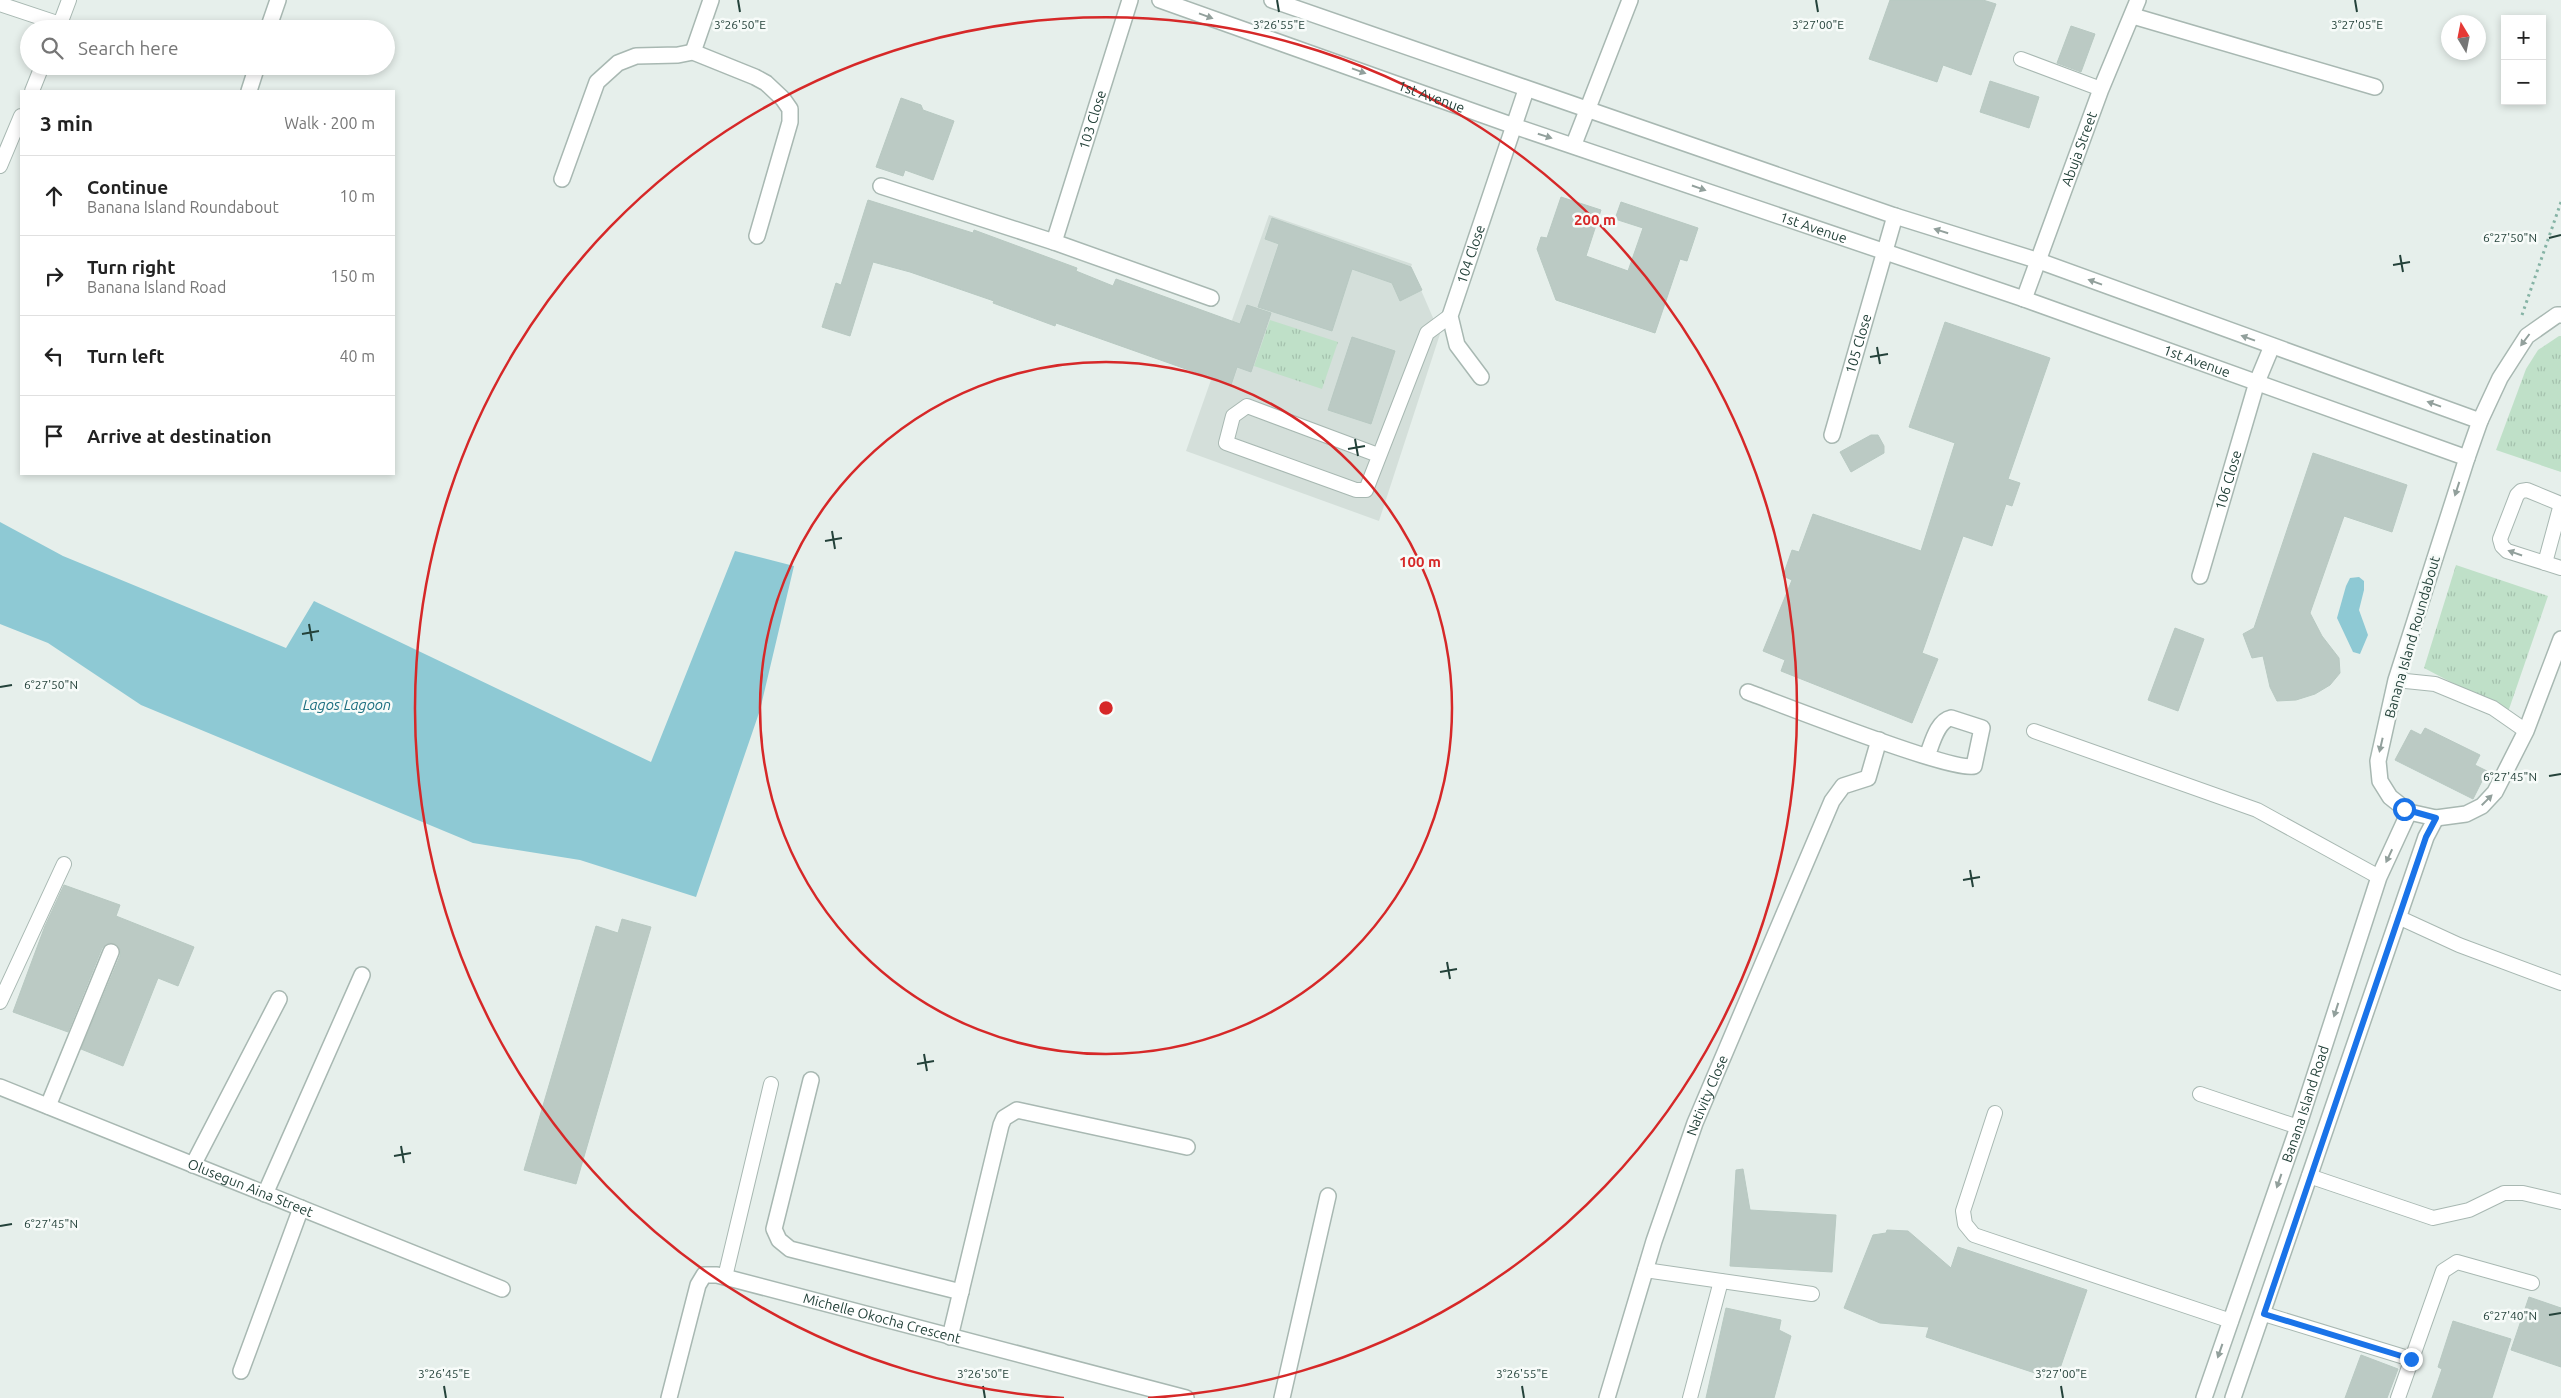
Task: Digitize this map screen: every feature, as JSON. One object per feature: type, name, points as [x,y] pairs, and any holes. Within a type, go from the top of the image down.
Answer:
[{"type":"street","points":[[271,20],[278,0]]},
{"type":"street","points":[[693,52],[711,0]]},
{"type":"street","name":"103 Close","points":[[1054,242],[1130,0]]},
{"type":"street","name":"1st Avenue","points":[[1160,0],[1514,126],[1574,144],[1885,253],[2024,299],[2467,458]]},
{"type":"street","points":[[1272,0],[1526,90],[1895,216],[2038,262],[2480,421]]},
{"type":"street","points":[[1574,144],[1630,0]]},
{"type":"street","name":"Abuja Street","points":[[2024,299],[2101,90],[2138,0]]},
{"type":"street","points":[[2133,16],[2374,87]]},
{"type":"street","points":[[562,179],[596,82],[618,64],[636,56],[678,55],[693,52],[766,83],[783,99],[790,109],[790,122],[756,236]]},
{"type":"street","points":[[249,90],[253,75]]},
{"type":"street","name":"104 Close","points":[[1450,316],[1526,90]]},
{"type":"street","points":[[881,186],[1054,242],[1210,298]]},
{"type":"street","name":"105 Close","points":[[1832,435],[1895,216]]},
{"type":"street","name":"Banana Island Roundabout","points":[[2561,315],[2557,315],[2527,336],[2500,378],[2480,421],[2396,680],[2378,761],[2380,781],[2390,797],[2409,812],[2436,818],[2466,814],[2482,806],[2495,792],[2526,731],[2561,639]]},
{"type":"street","points":[[1450,316],[1457,345],[1481,377]]},
{"type":"street","name":"106 Close","points":[[2200,576],[2257,382],[2272,346]]},
{"type":"street","points":[[1748,692],[1927,756]]},
{"type":"street","name":"Nativity Close","points":[[1607,1398],[1645,1270],[1695,1123],[1832,801],[1843,786],[1868,778],[1879,740]]},
{"type":"street","name":"Banana Island Road","points":[[2204,1398],[2298,1127],[2379,877],[2409,812]]},
{"type":"street","name":"Banana Island Road","points":[[2233,1398],[2264,1314],[2309,1176],[2426,837],[2436,818]]},
{"type":"street","points":[[48,1106],[111,952]]},
{"type":"street","points":[[265,1194],[362,975]]},
{"type":"street","points":[[193,1165],[279,999]]},
{"type":"street","points":[[812,1080],[774,1229],[780,1240],[790,1249],[961,1292]]},
{"type":"street","name":"Olusegun Aina Street","points":[[0,1088],[502,1289]]},
{"type":"street","points":[[950,1337],[1001,1125],[1010,1113],[1017,1110],[1187,1147]]},
{"type":"street","points":[[1282,1398],[1328,1196]]},
{"type":"street","points":[[240,1371],[301,1208]]},
{"type":"street","name":"Michelle Okocha Crescent","points":[[669,1398],[698,1285],[704,1275],[725,1277],[950,1337],[1130,1391],[1186,1398]]},
{"type":"lane","points":[[61,20],[69,0]]},
{"type":"lane","points":[[0,4],[43,20]]},
{"type":"lane","points":[[2021,59],[2101,90]]},
{"type":"lane","points":[[32,90],[38,75]]},
{"type":"lane","points":[[0,166],[20,118]]},
{"type":"lane","points":[[1378,455],[1247,406],[1233,416],[1226,443],[1356,490],[1366,490],[1427,333],[1450,316]]},
{"type":"lane","points":[[2545,563],[2561,504],[2527,490],[2521,491],[2517,494],[2500,538],[2502,546],[2507,551],[2545,563],[2561,568]]},
{"type":"lane","points":[[2396,680],[2435,684],[2493,708],[2526,731]]},
{"type":"lane","points":[[2034,731],[2257,810],[2379,877]]},
{"type":"lane","points":[[0,1002],[64,864]]},
{"type":"lane","points":[[2398,917],[2459,946],[2561,984]]},
{"type":"lane","points":[[725,1277],[771,1084]]},
{"type":"lane","points":[[2200,1094],[2298,1127]]},
{"type":"lane","points":[[1995,1113],[1963,1211],[1965,1224],[1974,1235],[2231,1320]]},
{"type":"lane","points":[[2309,1176],[2433,1218],[2469,1210],[2504,1193],[2523,1193],[2561,1202]]},
{"type":"lane","points":[[2398,1398],[2443,1271],[2449,1265],[2457,1262],[2532,1283]]},
{"type":"lane","points":[[1645,1270],[1812,1294]]},
{"type":"lane","points":[[1690,1398],[1721,1281]]},
{"type":"lane","points":[[2264,1314],[2411,1359]]},
{"type":"path","points":[[2519,323],[2561,202]]},
{"type":"shaded area","points":[[1269,215],[1412,264],[1411,267],[1440,334],[1379,521],[1186,451]]},
{"type":"green space","points":[[1270,320],[1338,342],[1322,389],[1254,366]]},
{"type":"green space","points":[[2561,336],[2561,472],[2496,450],[2526,369],[2538,350]]},
{"type":"green space","points":[[2456,565],[2548,596],[2508,712],[2424,668]]},
{"type":"water","name":"Lagos Lagoon","points":[[0,522],[63,556],[286,648],[314,601],[651,762],[735,551],[794,566],[760,710],[696,897],[580,860],[473,843],[141,705],[48,643],[0,624]]},
{"type":"water","points":[[2359,577],[2364,581],[2364,590],[2359,610],[2368,635],[2360,654],[2353,652],[2337,618],[2350,578]]},
{"type":"building","points":[[1890,0],[1983,0],[1996,4],[1971,75],[1943,65],[1937,82],[1869,59]]},
{"type":"building","points":[[2071,26],[2095,34],[2081,72],[2057,63]]},
{"type":"building","points":[[1990,81],[2039,97],[2029,128],[1980,112]]},
{"type":"building","points":[[901,98],[921,105],[923,110],[954,121],[933,180],[905,170],[903,176],[876,167]]},
{"type":"building","points":[[1561,197],[1601,210],[1586,256],[1628,271],[1643,228],[1615,219],[1621,202],[1698,228],[1687,261],[1680,259],[1655,333],[1556,300],[1537,249],[1541,237],[1547,238]]},
{"type":"building","points":[[868,200],[973,233],[974,230],[1077,268],[1076,271],[1113,286],[1116,279],[1240,324],[1247,305],[1271,313],[1251,372],[1237,367],[1231,385],[1056,323],[1055,326],[993,303],[994,301],[910,272],[873,262],[850,336],[822,327],[836,283],[841,285]]},
{"type":"building","points":[[1272,218],[1411,267],[1422,290],[1400,301],[1392,283],[1352,269],[1332,331],[1258,307],[1279,244],[1265,239]]},
{"type":"building","points":[[1945,322],[2050,358],[2008,479],[2020,483],[2012,506],[2006,504],[1992,546],[1963,536],[1922,653],[1938,659],[1912,723],[1781,671],[1785,660],[1763,651],[1792,580],[1783,576],[1792,550],[1799,552],[1813,514],[1921,551],[1955,443],[1909,427]]},
{"type":"building","points":[[1352,337],[1395,351],[1371,424],[1328,410]]},
{"type":"building","points":[[1871,435],[1878,435],[1884,446],[1884,453],[1851,472],[1840,452]]},
{"type":"building","points":[[2313,453],[2407,485],[2392,532],[2344,516],[2310,613],[2322,636],[2339,658],[2340,673],[2330,685],[2315,694],[2296,700],[2277,701],[2270,687],[2263,656],[2252,658],[2243,634],[2254,628]]},
{"type":"building","points":[[2175,628],[2204,639],[2178,711],[2148,700]]},
{"type":"building","points":[[2425,728],[2480,755],[2475,765],[2487,771],[2473,799],[2395,760],[2411,730],[2421,735]]},
{"type":"building","points":[[64,885],[120,905],[116,916],[194,947],[178,986],[158,978],[123,1066],[81,1049],[120,956],[120,950],[115,944],[109,943],[102,948],[68,1032],[13,1012],[45,926]]},
{"type":"building","points":[[622,919],[651,927],[576,1184],[524,1170],[596,926],[618,933]]},
{"type":"building","points":[[1743,1169],[1750,1210],[1836,1215],[1832,1272],[1730,1266],[1736,1170]]},
{"type":"building","points":[[1887,1230],[1908,1231],[1951,1268],[1958,1247],[2087,1290],[2056,1380],[1926,1337],[1929,1327],[1880,1323],[1844,1308],[1873,1235],[1886,1233]]},
{"type":"building","points":[[2529,1297],[2561,1308],[2561,1367],[2511,1350]]},
{"type":"building","points":[[1726,1308],[1781,1320],[1779,1330],[1791,1336],[1774,1398],[1706,1398]]},
{"type":"building","points":[[2453,1321],[2511,1339],[2492,1398],[2432,1398],[2442,1369],[2438,1367]]},
{"type":"building","points":[[2361,1355],[2398,1369],[2387,1398],[2345,1398]]},
{"type":"route","points":[[2404,809],[2409,812],[2436,818],[2426,837],[2309,1176],[2264,1314],[2411,1359]]}]
